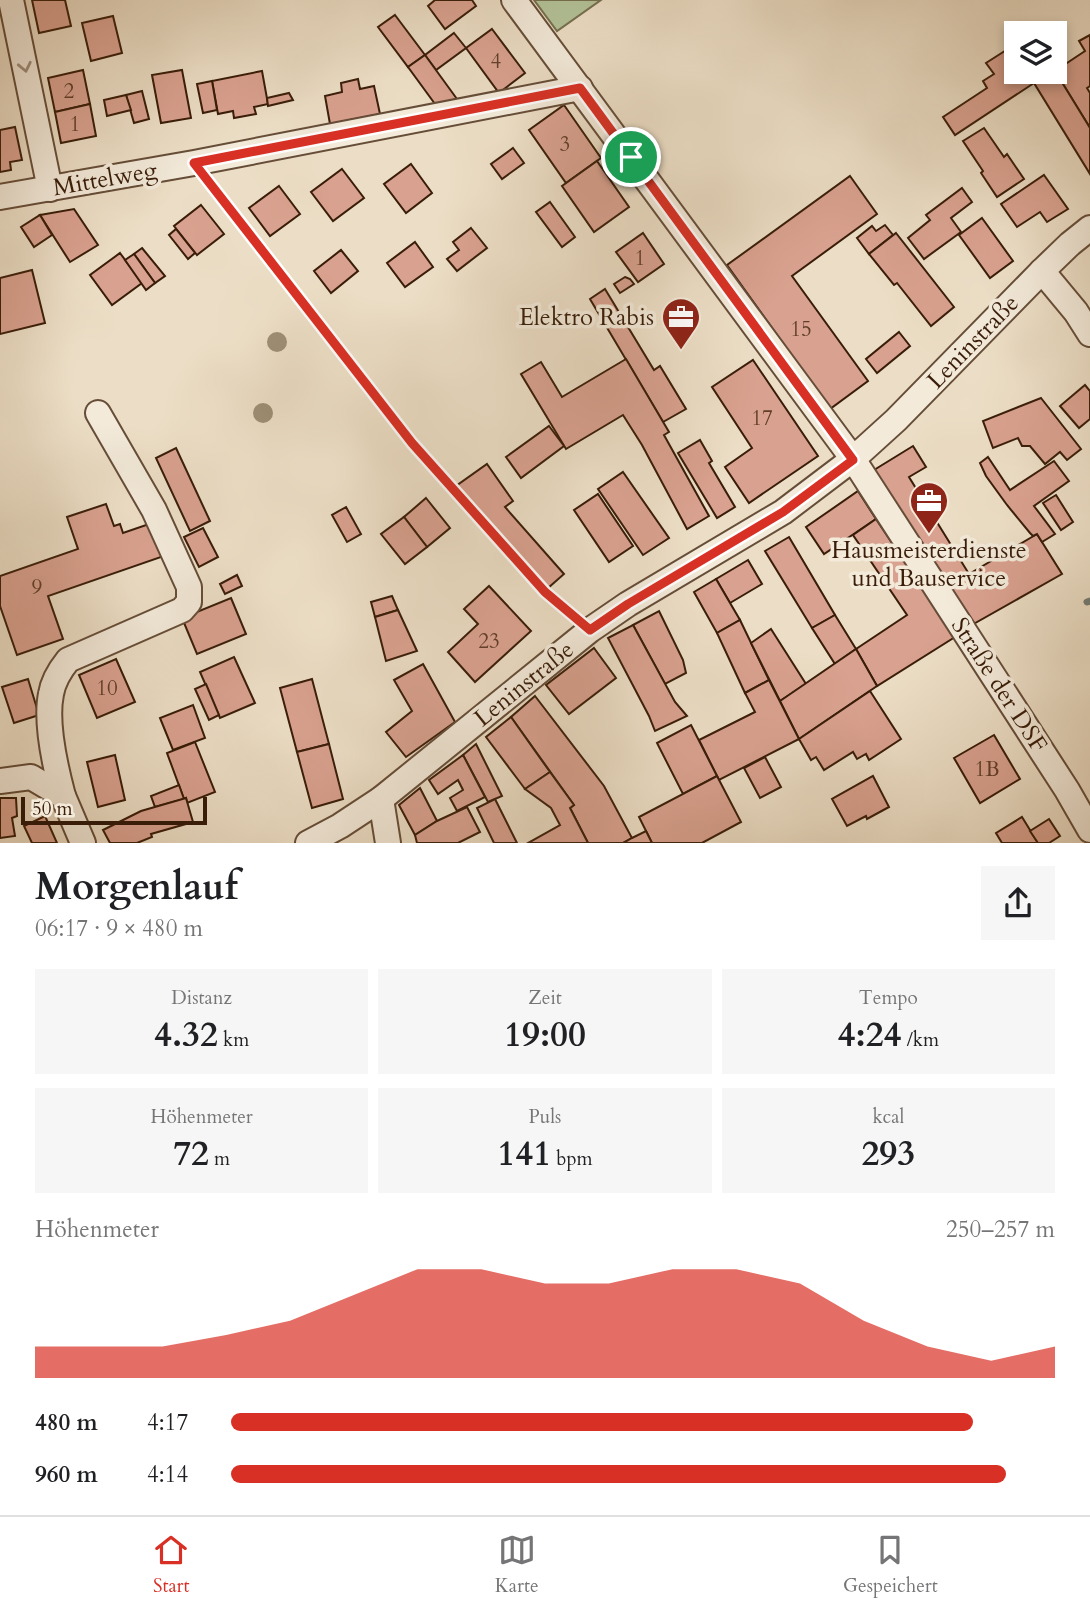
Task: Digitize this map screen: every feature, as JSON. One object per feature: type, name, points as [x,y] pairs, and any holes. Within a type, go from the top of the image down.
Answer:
[{"type":"street","points":[[11,0],[50,188]]},
{"type":"street","name":"Straße der DSF","points":[[514,0],[853,460],[1067,790],[1090,830]]},
{"type":"street","name":"Mittelweg","points":[[0,197],[194,163],[580,88]]},
{"type":"street","name":"Leninstraße","points":[[308,843],[381,799],[590,630],[628,604],[783,512],[853,460],[896,421],[1042,271],[1090,228]]},
{"type":"street","points":[[1042,271],[1076,312],[1090,334]]},
{"type":"street","points":[[83,843],[63,796],[56,769],[49,714],[51,692],[58,672],[68,660],[182,610],[189,602],[188,587],[154,510],[98,413]]},
{"type":"street","points":[[0,781],[31,778],[63,796]]},
{"type":"street","points":[[381,799],[388,843]]},
{"type":"path","points":[[194,163],[412,443],[545,592],[590,630]]},
{"type":"green space","points":[[534,0],[601,0],[557,31]]},
{"type":"building","points":[[32,0],[65,0],[71,26],[39,33]]},
{"type":"building","points":[[435,0],[472,0],[476,6],[445,29],[428,6]]},
{"type":"building","points":[[395,15],[425,55],[408,67],[378,27]]},
{"type":"building","points":[[113,16],[122,53],[91,61],[82,23]]},
{"type":"building","points":[[492,29],[525,73],[499,93],[466,48]]},
{"type":"building","points":[[454,33],[466,48],[436,70],[425,55]]},
{"type":"building","points":[[1090,35],[1090,86],[1087,88],[1090,93],[1090,128],[1063,84],[1067,84],[1067,63],[1085,51],[1079,41]]},
{"type":"building","points":[[1004,51],[1004,84],[1032,84],[955,135],[943,117],[987,88],[983,81],[994,74],[986,63]]},
{"type":"building","points":[[425,55],[457,99],[435,104],[408,67]]},
{"type":"building","points":[[83,70],[90,104],[55,112],[48,78]]},
{"type":"building","points":[[182,70],[191,118],[161,123],[152,75]]},
{"type":"building","points":[[262,71],[268,104],[254,107],[256,114],[234,118],[233,111],[218,114],[212,81]]},
{"type":"building","points":[[358,79],[360,89],[374,86],[380,114],[330,124],[325,96],[342,92],[341,83]]},
{"type":"building","points":[[212,81],[217,110],[203,113],[197,84]]},
{"type":"building","points":[[1035,84],[1063,84],[1090,128],[1090,174]]},
{"type":"building","points":[[142,91],[149,119],[134,123],[126,95]]},
{"type":"building","points":[[289,93],[293,100],[268,106],[267,98]]},
{"type":"building","points":[[126,95],[131,110],[107,116],[104,100]]},
{"type":"building","points":[[90,104],[96,136],[61,143],[55,112]]},
{"type":"building","points":[[564,105],[601,158],[566,183],[529,130]]},
{"type":"building","points":[[15,127],[22,160],[10,162],[11,170],[0,172],[0,130]]},
{"type":"building","points":[[984,128],[1004,157],[1007,154],[1024,179],[997,197],[963,141]]},
{"type":"building","points":[[513,148],[524,163],[502,179],[491,164]]},
{"type":"building","points":[[597,161],[629,207],[594,232],[562,186]]},
{"type":"building","points":[[411,164],[432,193],[406,213],[384,184]]},
{"type":"building","points":[[342,169],[364,198],[333,221],[311,192]]},
{"type":"building","points":[[1044,175],[1068,209],[1047,222],[1040,212],[1017,227],[1001,204]]},
{"type":"building","points":[[850,176],[877,214],[792,276],[868,381],[830,409],[727,265]]},
{"type":"building","points":[[279,186],[300,214],[270,236],[249,208]]},
{"type":"building","points":[[962,188],[972,202],[951,218],[961,232],[924,259],[908,238],[930,220],[926,215]]},
{"type":"building","points":[[550,202],[575,237],[562,247],[536,212]]},
{"type":"building","points":[[201,205],[224,234],[197,255],[174,226]]},
{"type":"building","points":[[74,209],[98,245],[70,262],[40,215]]},
{"type":"building","points":[[40,215],[52,235],[34,247],[21,227]]},
{"type":"building","points":[[982,218],[1013,261],[990,278],[959,235]]},
{"type":"building","points":[[885,225],[893,235],[869,254],[857,238],[872,226],[876,231]]},
{"type":"building","points":[[471,228],[487,248],[457,271],[447,259],[459,250],[453,242]]},
{"type":"building","points":[[176,229],[195,253],[188,259],[169,235]]},
{"type":"building","points":[[643,233],[664,264],[638,282],[616,252]]},
{"type":"building","points":[[896,233],[954,307],[931,326],[897,283],[894,285],[869,254]]},
{"type":"building","points":[[415,242],[433,267],[405,287],[387,263]]},
{"type":"building","points":[[142,248],[165,276],[155,283],[134,254]]},
{"type":"building","points":[[341,250],[358,271],[331,293],[314,271]]},
{"type":"building","points":[[120,253],[142,283],[112,305],[90,275]]},
{"type":"building","points":[[134,254],[155,283],[146,290],[125,260]]},
{"type":"building","points":[[32,270],[45,323],[0,334],[0,278]]},
{"type":"building","points":[[625,277],[634,284],[620,293],[614,284]]},
{"type":"building","points":[[605,289],[654,370],[660,366],[686,409],[663,422],[590,299]]},
{"type":"building","points":[[899,332],[910,346],[877,373],[866,359]]},
{"type":"building","points":[[626,359],[669,432],[664,435],[709,516],[687,529],[623,415],[566,449],[521,374],[541,362],[562,397]]},
{"type":"building","points":[[753,360],[818,456],[749,503],[725,467],[752,448],[712,387]]},
{"type":"building","points":[[1085,385],[1090,391],[1090,419],[1079,428],[1060,406]]},
{"type":"building","points":[[1041,398],[1081,449],[1067,460],[1060,452],[1045,464],[1030,446],[1022,446],[1018,438],[993,448],[983,421]]},
{"type":"building","points":[[549,426],[564,446],[521,478],[506,457]]},
{"type":"building","points":[[700,440],[712,461],[709,463],[735,507],[717,518],[678,453]]},
{"type":"building","name":"Hausmeisterdienste und Bauservice","points":[[913,446],[926,467],[909,477],[969,574],[1037,534],[1062,574],[970,626],[874,470]]},
{"type":"building","points":[[176,448],[210,521],[190,531],[156,458]]},
{"type":"building","points":[[988,457],[1010,490],[1054,461],[1069,481],[1034,506],[1055,534],[1042,542],[1037,534],[1033,536],[1030,533],[986,476],[980,463]]},
{"type":"building","points":[[487,464],[513,501],[505,507],[564,574],[548,588],[456,486]]},
{"type":"building","points":[[623,472],[669,538],[643,555],[598,489]]},
{"type":"building","points":[[858,491],[876,519],[824,554],[806,527]]},
{"type":"building","points":[[598,494],[633,546],[609,562],[574,510]]},
{"type":"building","points":[[1056,495],[1073,522],[1061,530],[1043,503]]},
{"type":"building","points":[[426,498],[450,528],[427,547],[404,517]]},
{"type":"building","points":[[106,504],[114,526],[120,524],[123,533],[152,523],[164,556],[48,596],[63,639],[17,655],[0,606],[0,576],[78,549],[67,517]]},
{"type":"building","points":[[346,507],[361,534],[347,542],[332,515]]},
{"type":"building","points":[[404,517],[427,547],[405,564],[381,534]]},
{"type":"building","points":[[876,519],[955,637],[877,686],[856,649],[907,615],[853,535]]},
{"type":"building","points":[[203,528],[218,557],[199,567],[184,537]]},
{"type":"building","points":[[789,537],[835,615],[812,628],[765,551]]},
{"type":"building","points":[[748,560],[762,584],[730,603],[716,579]]},
{"type":"building","points":[[237,575],[242,586],[225,594],[220,584]]},
{"type":"building","points":[[716,579],[740,620],[717,633],[694,592]]},
{"type":"building","points":[[489,586],[531,631],[475,682],[448,652],[478,624],[464,609]]},
{"type":"building","points":[[392,596],[398,610],[375,617],[371,602]]},
{"type":"building","points":[[231,598],[246,634],[197,654],[182,618]]},
{"type":"building","points":[[398,610],[417,651],[386,661],[375,617]]},
{"type":"building","points":[[659,611],[683,660],[686,673],[665,684],[633,625]]},
{"type":"building","points":[[835,615],[856,649],[835,664],[812,628]]},
{"type":"building","points":[[740,620],[769,680],[745,693],[717,633]]},
{"type":"building","points":[[633,625],[675,702],[687,716],[655,731],[608,638]]},
{"type":"building","points":[[771,629],[806,684],[780,701],[751,643]]},
{"type":"building","points":[[594,648],[616,678],[569,714],[546,685]]},
{"type":"building","points":[[856,649],[877,686],[799,739],[780,701]]},
{"type":"building","points":[[234,657],[255,703],[220,718],[200,672]]},
{"type":"building","points":[[116,659],[135,702],[97,718],[79,675]]},
{"type":"building","points":[[423,664],[455,722],[406,757],[386,732],[412,711],[394,680]]},
{"type":"building","points":[[28,679],[39,715],[14,723],[2,687]]},
{"type":"building","points":[[312,679],[329,744],[297,752],[280,688]]},
{"type":"building","points":[[769,680],[799,739],[719,780],[699,740],[755,712],[745,693]]},
{"type":"building","points":[[206,684],[219,715],[209,720],[195,689]]},
{"type":"building","points":[[870,691],[901,739],[869,760],[866,754],[857,759],[853,752],[824,770],[816,757],[811,760],[799,739]]},
{"type":"building","points":[[535,696],[604,786],[632,838],[623,843],[588,843],[570,808],[574,805],[511,717]]},
{"type":"building","points":[[193,705],[205,738],[173,750],[160,718]]},
{"type":"building","points":[[511,717],[550,772],[525,789],[486,737]]},
{"type":"building","points":[[691,725],[717,776],[683,794],[657,743]]},
{"type":"building","points":[[994,735],[1020,779],[980,803],[954,758]]},
{"type":"building","points":[[195,742],[215,792],[187,803],[167,753]]},
{"type":"building","points":[[329,744],[343,799],[312,808],[297,752]]},
{"type":"building","points":[[476,744],[502,796],[488,802],[463,755]]},
{"type":"building","points":[[115,755],[125,800],[98,807],[87,762]]},
{"type":"building","points":[[463,755],[485,797],[457,811],[450,798],[463,790],[458,780],[438,794],[429,780]]},
{"type":"building","points":[[765,757],[781,787],[760,798],[744,768]]},
{"type":"building","points":[[550,772],[574,805],[570,808],[588,843],[528,843],[560,825],[551,808],[525,789]]},
{"type":"building","points":[[717,776],[741,822],[702,843],[652,843],[639,817]]},
{"type":"building","points":[[873,776],[889,807],[847,826],[832,799]]},
{"type":"building","points":[[179,785],[184,799],[155,807],[151,796]]},
{"type":"building","points":[[420,788],[437,821],[415,835],[399,805]]},
{"type":"building","points":[[0,798],[16,798],[17,816],[12,818],[15,836],[0,838]]},
{"type":"building","points":[[186,798],[193,822],[151,834],[152,837],[137,843],[110,843],[103,830],[141,811]]},
{"type":"building","points":[[495,799],[517,843],[494,843],[477,808]]},
{"type":"building","points":[[467,807],[480,832],[458,843],[417,843],[415,835]]},
{"type":"building","points":[[45,816],[57,843],[32,843],[24,826]]},
{"type":"building","points":[[1022,817],[1038,843],[1002,843],[996,833]]},
{"type":"building","points":[[1049,819],[1060,836],[1049,843],[1038,843],[1030,831]]},
{"type":"building","points":[[646,831],[652,843],[623,843],[632,838]]},
{"type":"place","name":"Elektro Rabis","points":[[681,351]]},
{"type":"place","name":"Hausmeisterdienste und Bauservice","points":[[929,535]]},
{"type":"route","points":[[580,88],[631,157],[853,460],[783,512],[628,604],[590,630],[545,592],[412,443],[194,163],[580,88]]}]
